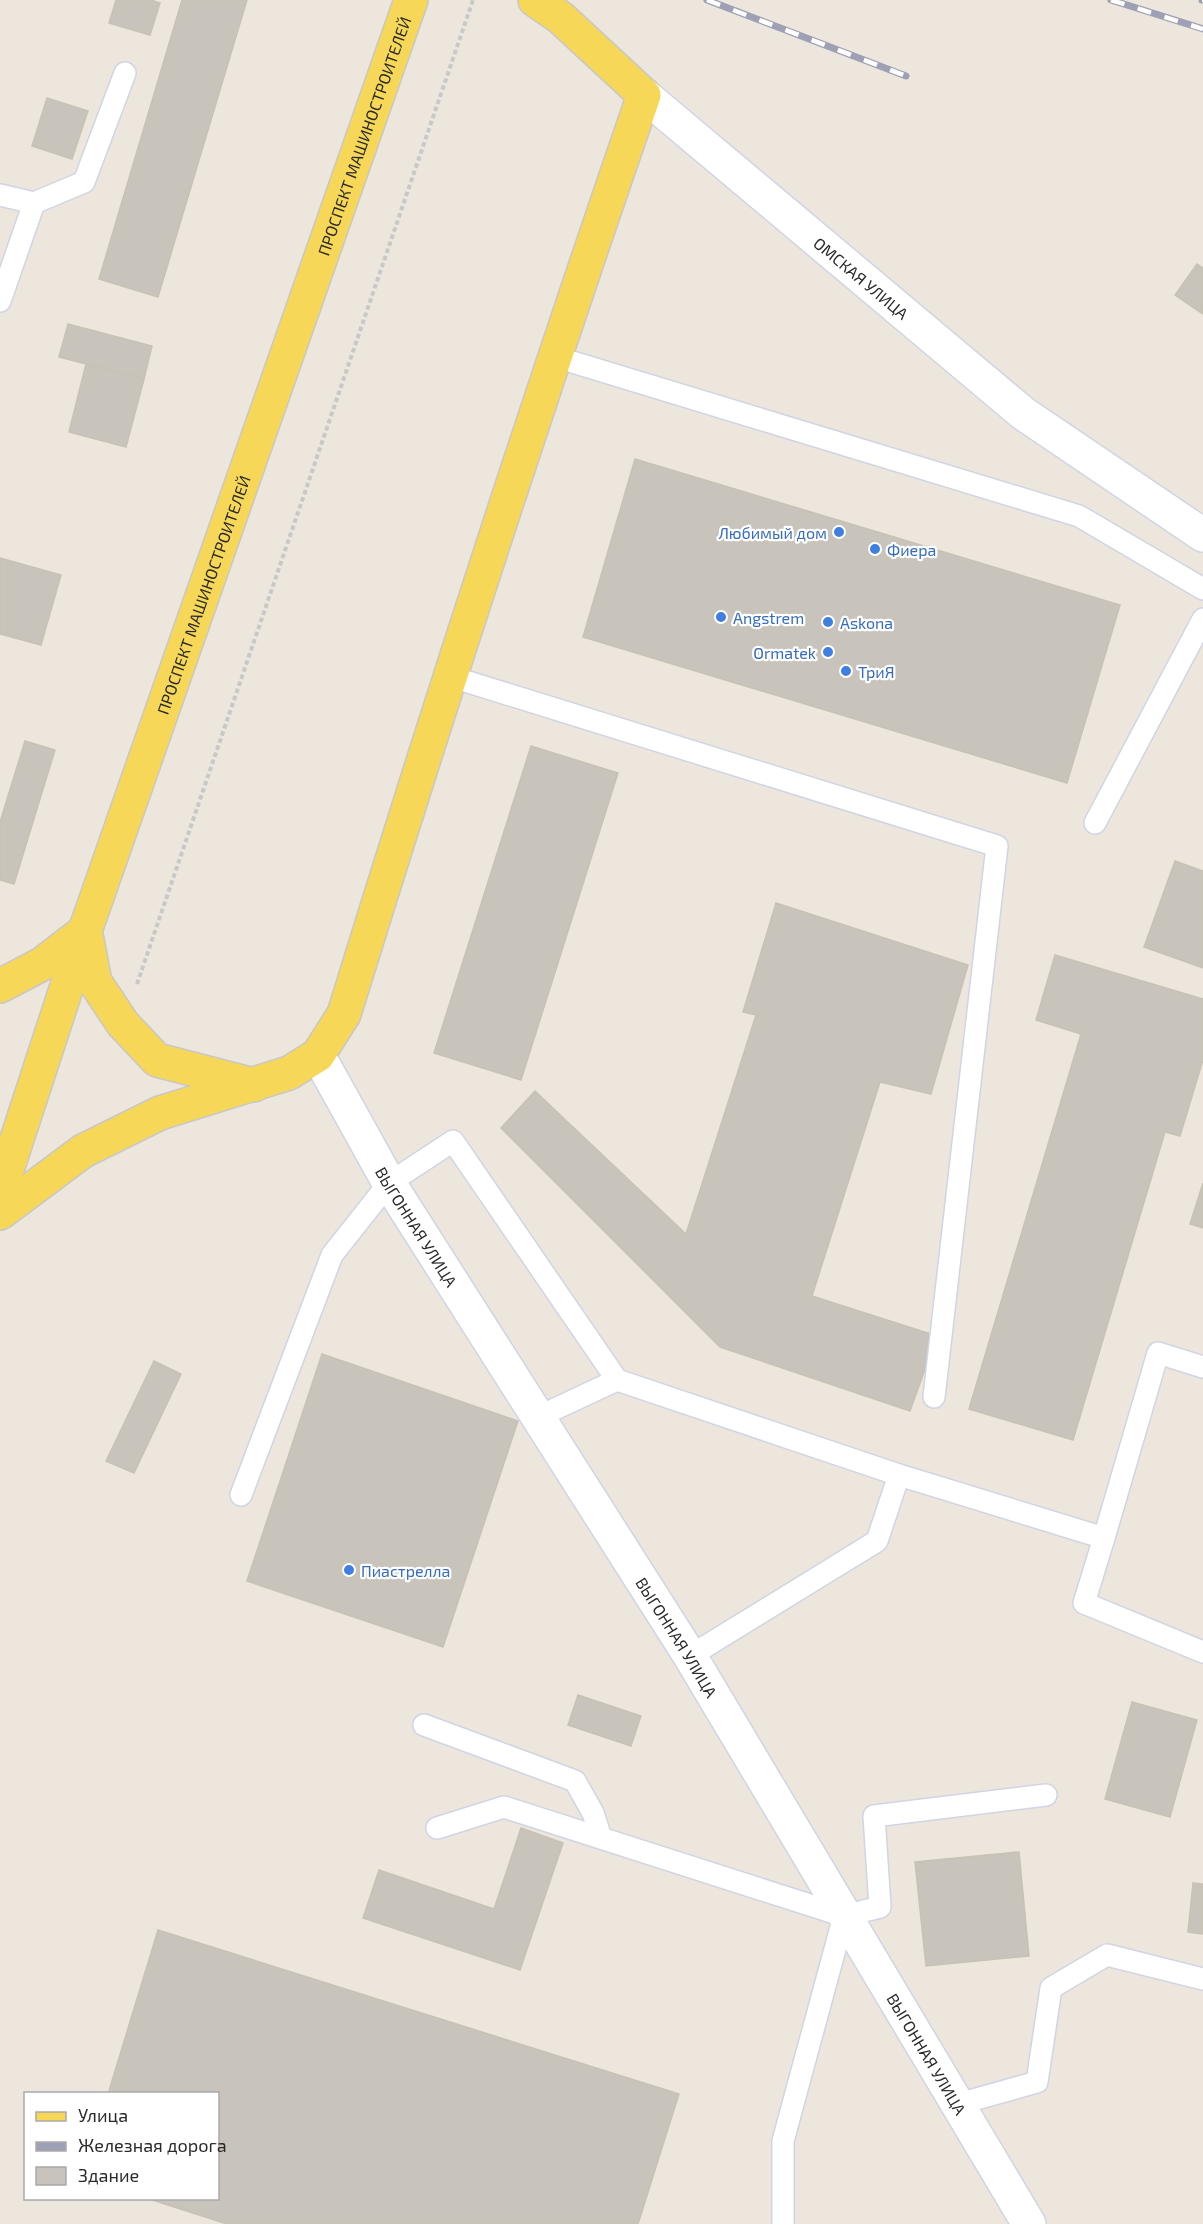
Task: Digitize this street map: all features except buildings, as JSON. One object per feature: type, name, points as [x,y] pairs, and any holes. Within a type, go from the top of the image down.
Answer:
[{"type":"main road","name":"ПРОСПЕКТ МАШИНОСТРОИТЕЛЕЙ","points":[[0,1191],[85,931],[390,67],[411,0]]},
{"type":"main road","name":"ОМСКАЯ УЛИЦА","points":[[536,0],[561,18],[644,95]]},
{"type":"main road","points":[[0,1213],[84,1150],[160,1113],[289,1073],[318,1055],[344,1014],[449,676],[644,95]]},
{"type":"main road","points":[[0,986],[42,964],[85,931],[95,982],[123,1024],[157,1060],[254,1084]]},
{"type":"street","name":"ОМСКАЯ УЛИЦА","points":[[644,95],[1024,414],[1203,535]]},
{"type":"street","name":"ВЫГОННАЯ УЛИЦА","points":[[318,1055],[389,1183],[690,1656],[955,2105],[1029,2224]]},
{"type":"lane","points":[[0,195],[34,202],[84,182],[125,73]]},
{"type":"lane","points":[[0,301],[34,202]]},
{"type":"lane","points":[[556,357],[1079,516],[1203,589]]},
{"type":"lane","points":[[1095,823],[1203,619]]},
{"type":"lane","points":[[449,676],[997,846],[934,1397]]},
{"type":"lane","points":[[241,1495],[332,1255],[389,1183],[453,1141],[617,1380],[899,1475],[1104,1538]]},
{"type":"lane","points":[[1203,1367],[1158,1353],[1084,1603],[1203,1652]]},
{"type":"lane","points":[[538,1417],[617,1380]]},
{"type":"lane","points":[[690,1656],[878,1542],[899,1475]]},
{"type":"lane","points":[[424,1725],[575,1781],[593,1813],[601,1838]]},
{"type":"lane","points":[[437,1828],[504,1807],[844,1916],[880,1907],[874,1816],[1046,1796]]},
{"type":"lane","points":[[783,2224],[783,2141],[844,1916]]},
{"type":"lane","points":[[955,2105],[1036,2082],[1051,1988],[1107,1955],[1203,1979]]},
{"type":"path","points":[[123,1024],[473,0]]},
{"type":"railway","points":[[707,0],[906,76]]},
{"type":"railway","points":[[1111,0],[1203,29]]},
{"type":"place","name":"Любимый дом","points":[[839,532]]},
{"type":"place","name":"Фиера","points":[[875,549]]},
{"type":"place","name":"Angstrem","points":[[721,617]]},
{"type":"place","name":"Askona","points":[[828,622]]},
{"type":"place","name":"Ormatek","points":[[828,652]]},
{"type":"place","name":"ТриЯ","points":[[846,671]]},
{"type":"place","name":"Пиастрелла","points":[[349,1570]]}]
